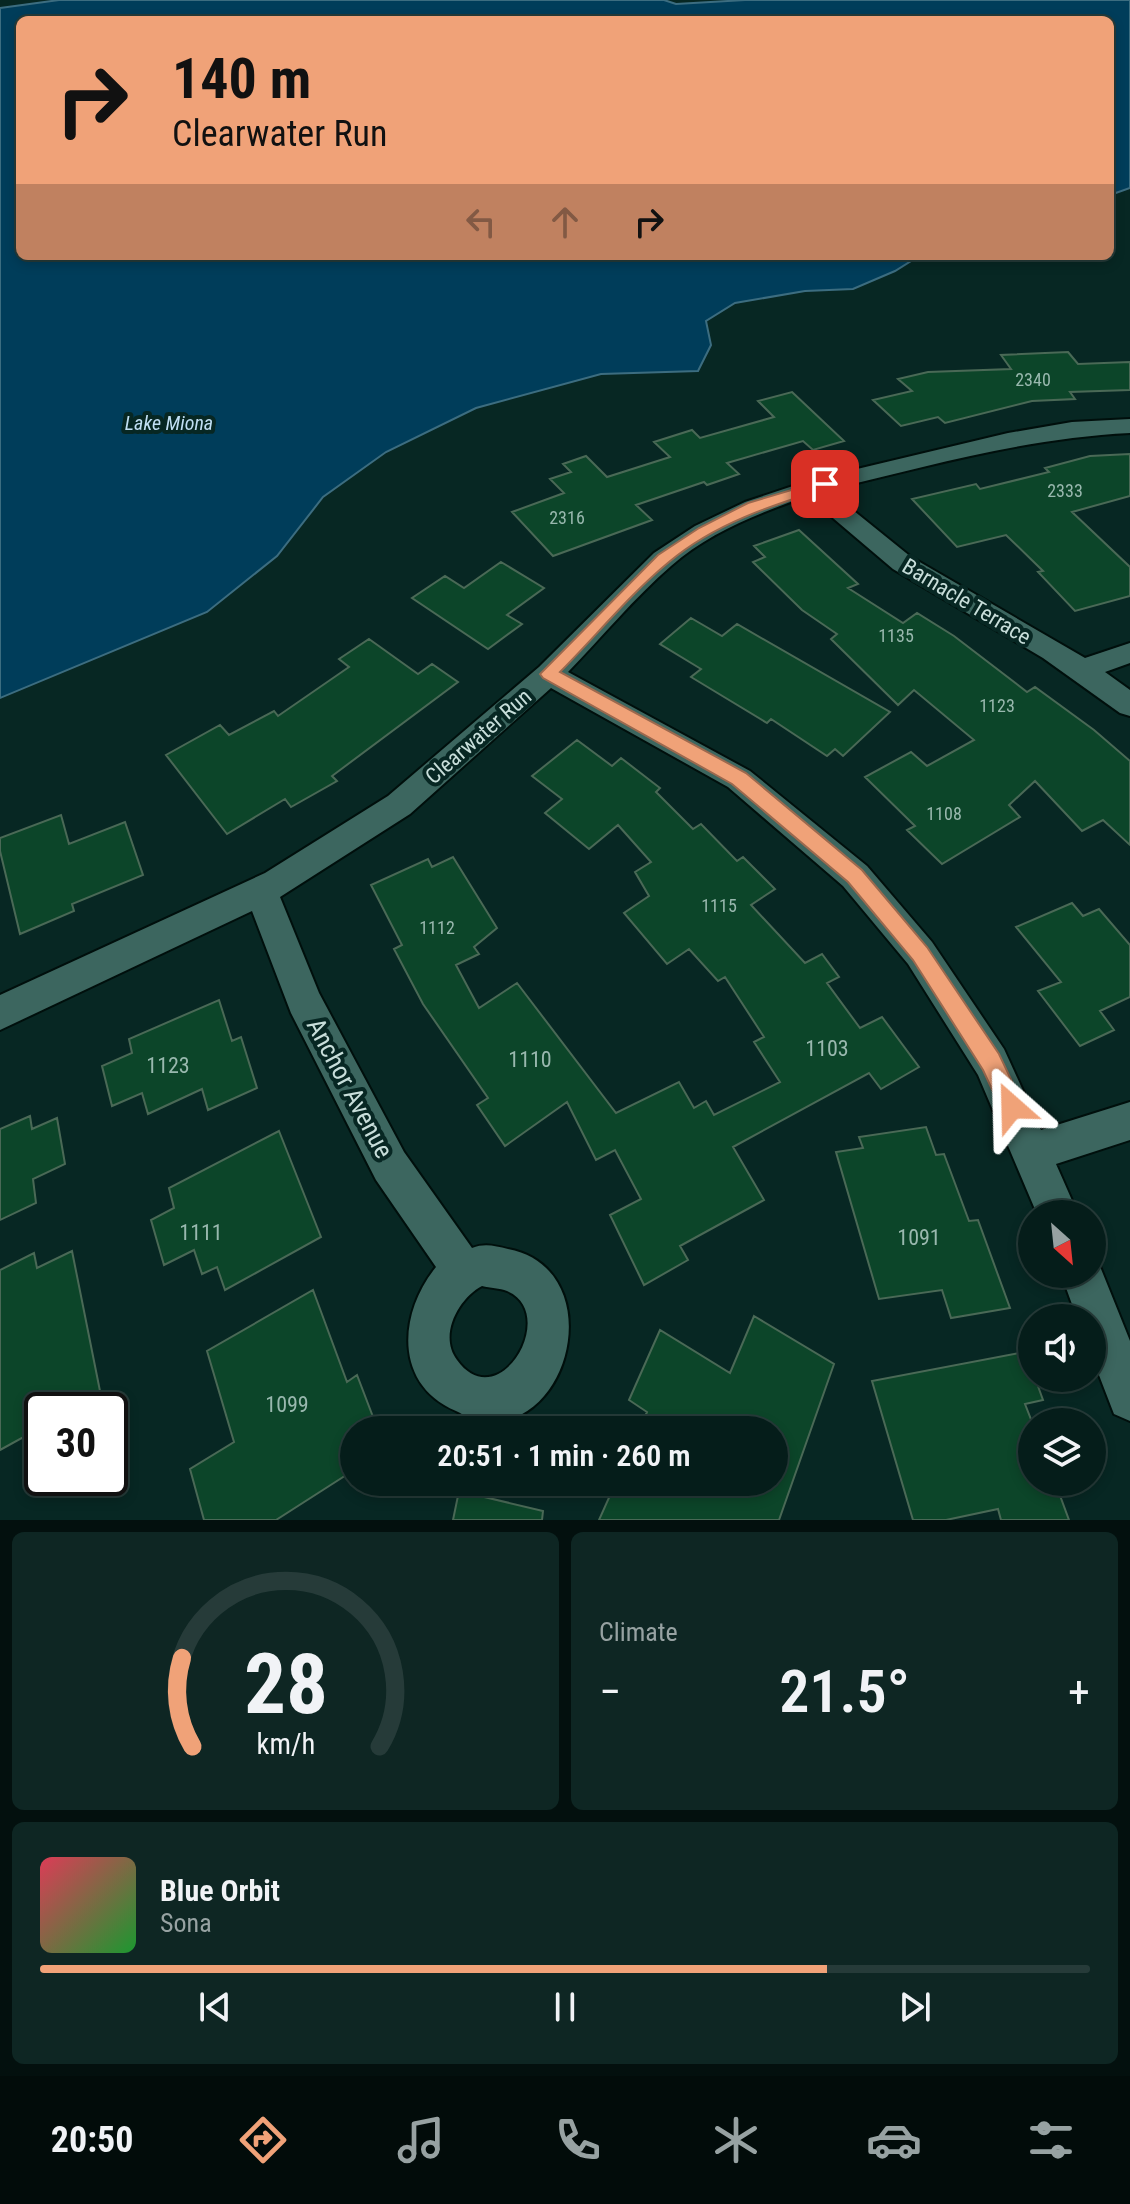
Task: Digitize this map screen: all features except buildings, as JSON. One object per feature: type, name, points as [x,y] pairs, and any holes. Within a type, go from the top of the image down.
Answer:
[{"type":"street","name":"Clearwater Run","points":[[0,1013],[261,891],[399,805],[549,674],[663,559],[704,532],[753,507],[811,487],[1008,440],[1072,429],[1130,426]]},
{"type":"street","name":"Barnacle Terrace","points":[[811,487],[844,518],[914,572],[1084,669],[1130,705]]},
{"type":"street","points":[[1084,669],[1130,653]]},
{"type":"street","points":[[549,674],[739,779],[855,876],[920,953],[991,1062],[1034,1152],[1053,1200]]},
{"type":"street","name":"Anchor Avenue","points":[[261,891],[304,1001],[390,1166],[464,1272]]},
{"type":"street","points":[[1034,1152],[1130,1121]]},
{"type":"street","points":[[1087,1288],[1130,1398]]},
{"type":"water","name":"Lake Miona","points":[[59,0],[664,0],[676,4],[745,0],[1130,0],[1130,188],[1114,194],[1114,16],[16,16],[16,260],[913,260],[853,289],[805,291],[735,303],[706,321],[711,345],[698,371],[601,374],[476,408],[386,452],[323,497],[277,556],[207,612],[0,698],[0,8]]},
{"type":"route","points":[[825,484],[753,507],[704,532],[663,559],[549,674],[739,779],[855,876],[920,953],[991,1062],[1012,1107]]}]
